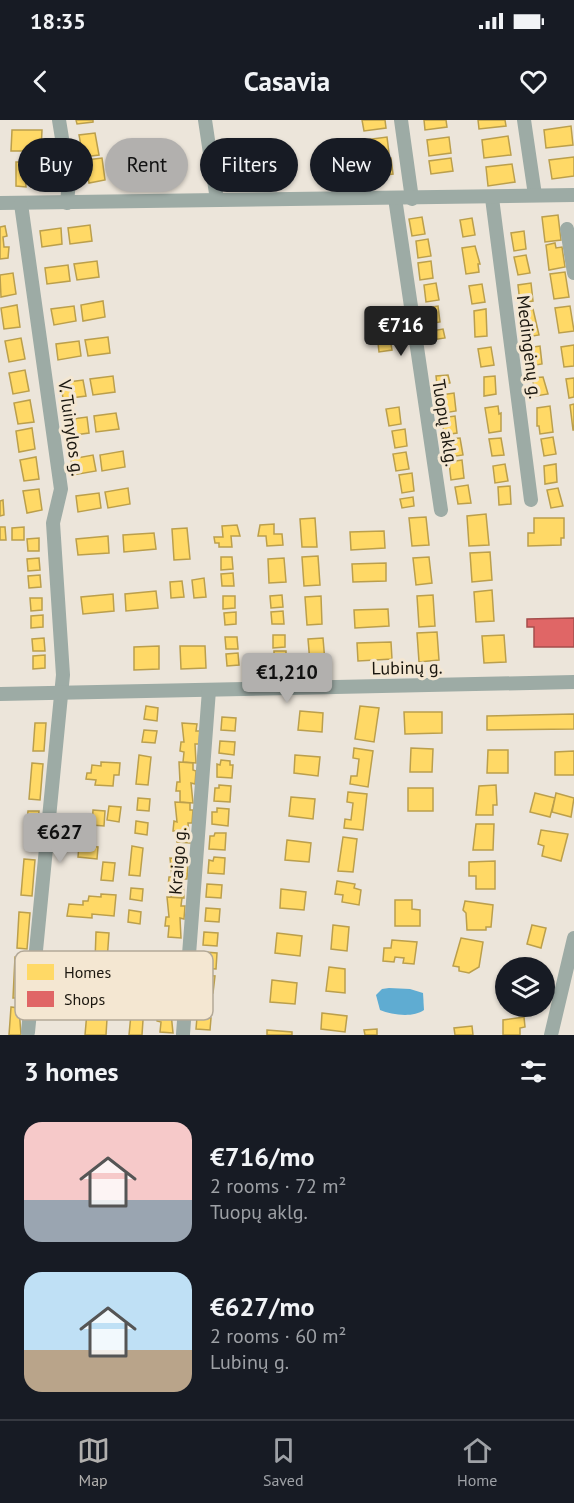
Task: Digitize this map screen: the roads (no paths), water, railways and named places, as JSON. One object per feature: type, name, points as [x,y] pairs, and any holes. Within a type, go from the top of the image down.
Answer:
[{"type":"street","points":[[59,120],[69,181],[67,203]]},
{"type":"street","points":[[205,120],[217,200]]},
{"type":"street","points":[[401,120],[412,199]]},
{"type":"street","points":[[524,120],[535,195]]},
{"type":"street","points":[[0,203],[492,198],[574,195]]},
{"type":"street","name":"Tuopų aklg.","points":[[395,198],[441,510]]},
{"type":"street","name":"Medingėnų g.","points":[[492,198],[531,500]]},
{"type":"street","name":"V. Tuinylos g.","points":[[21,204],[61,489],[53,523],[63,675],[60,693]]},
{"type":"street","points":[[567,229],[574,273]]},
{"type":"street","name":"Lubinų g.","points":[[0,694],[574,682]]},
{"type":"street","name":"Kraigo g.","points":[[189,951],[208,690]]},
{"type":"street","points":[[36,951],[60,693]]},
{"type":"street","points":[[551,1035],[574,938]]},
{"type":"street","points":[[28,1032],[29,1020]]},
{"type":"water","points":[[382,989],[410,989],[423,993],[424,1010],[419,1013],[402,1015],[380,1010],[376,995]]}]
